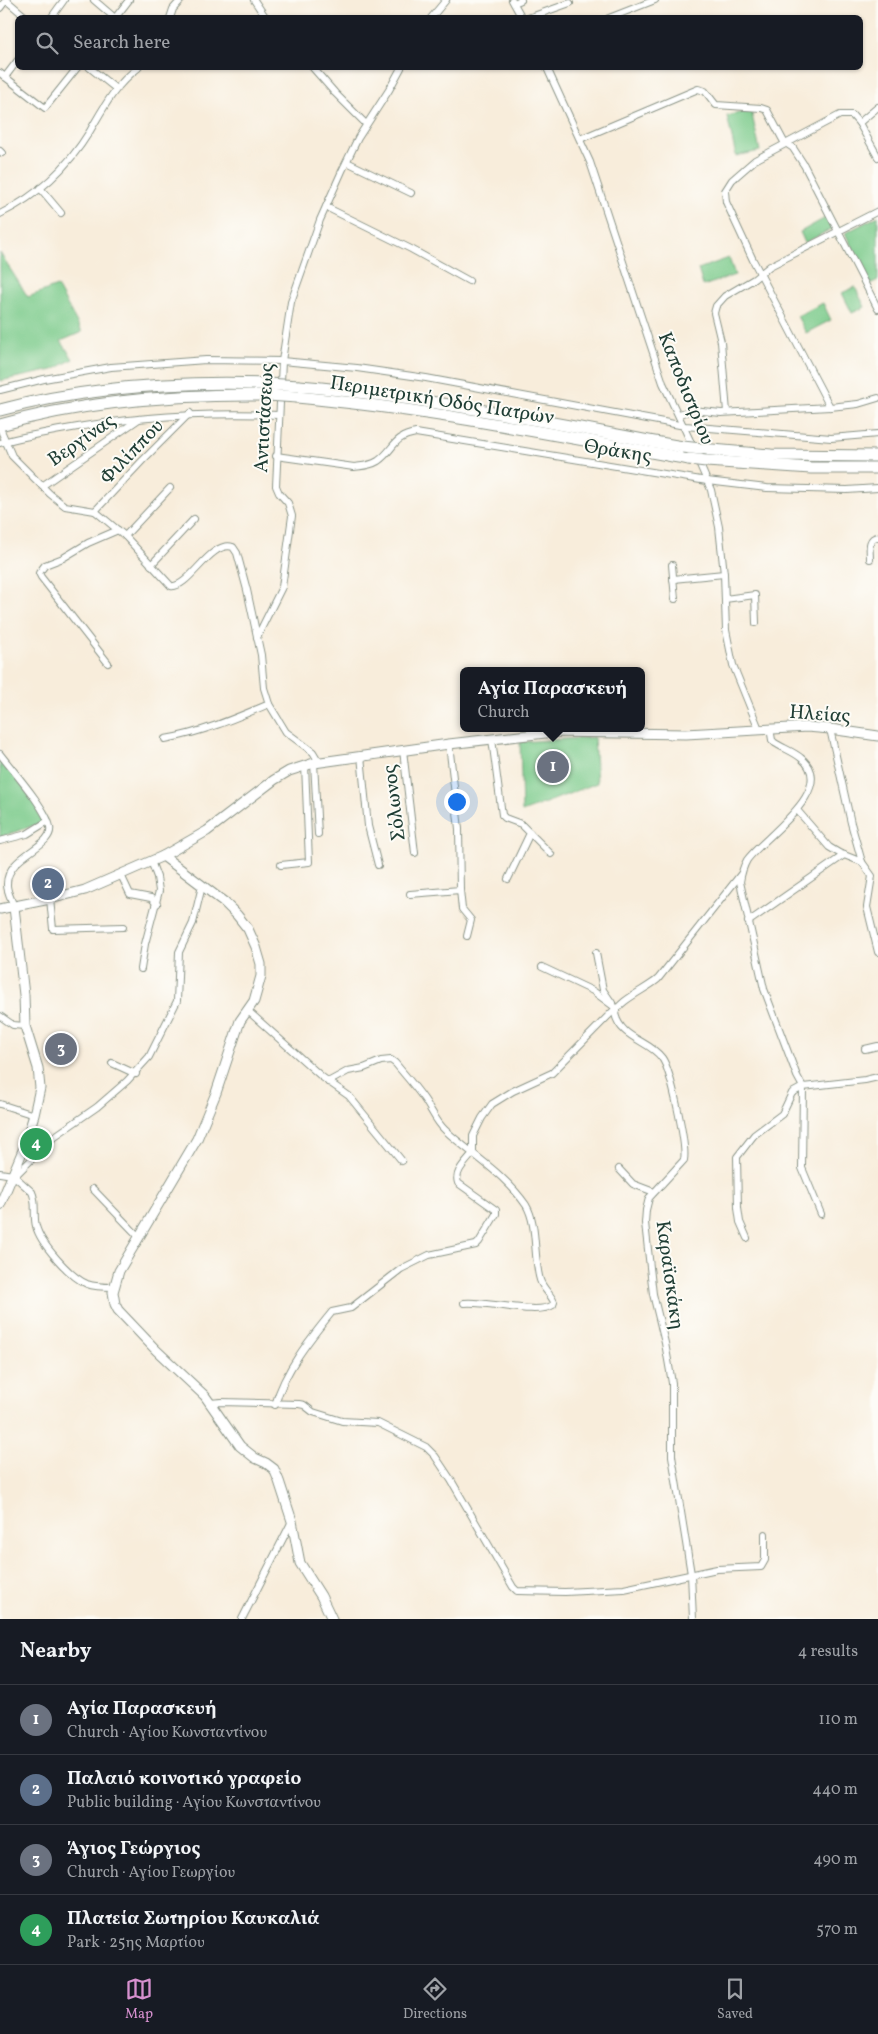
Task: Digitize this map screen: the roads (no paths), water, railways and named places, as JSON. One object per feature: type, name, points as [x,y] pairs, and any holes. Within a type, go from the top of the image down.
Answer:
[{"type":"highway","name":"Περιμετρική Οδός Πατρών","points":[[3,410],[64,396],[131,388],[203,383],[417,400],[701,450],[771,456],[878,456]]},
{"type":"highway","name":"Περιμετρική Οδός Πατρών","points":[[0,427],[15,420],[75,408],[267,389]]},
{"type":"highway","name":"Περιμετρική Οδός Πατρών","points":[[298,391],[689,459],[811,468],[878,468]]},
{"type":"street","points":[[0,8],[6,0],[24,15]]},
{"type":"street","points":[[53,15],[64,0]]},
{"type":"street","points":[[94,0],[112,15]]},
{"type":"street","points":[[117,15],[129,0]]},
{"type":"street","points":[[171,15],[172,9],[181,0]]},
{"type":"street","points":[[254,0],[264,15]]},
{"type":"street","points":[[434,15],[446,0]]},
{"type":"street","points":[[617,15],[655,0]]},
{"type":"street","points":[[515,1],[521,15]]},
{"type":"street","points":[[536,15],[570,3]]},
{"type":"street","points":[[15,63],[2,75],[45,108],[75,70]]},
{"type":"street","points":[[92,70],[115,88]]},
{"type":"street","points":[[0,214],[40,188],[62,168],[76,152],[115,88],[136,70]]},
{"type":"street","points":[[315,70],[366,124]]},
{"type":"street","name":"Αντιστάσεως","points":[[257,637],[282,587],[292,516],[288,504],[276,486],[282,361],[291,302],[326,207],[347,162],[366,124],[400,70]]},
{"type":"street","name":"Καποδιστρίου","points":[[548,70],[590,162],[663,383],[685,426],[707,481],[719,527],[724,574],[726,630],[733,665],[759,729]]},
{"type":"street","points":[[580,138],[700,89],[705,91],[716,105],[767,110],[782,139],[793,148],[804,165],[878,309]]},
{"type":"street","points":[[859,123],[878,107]]},
{"type":"street","points":[[830,407],[726,202],[725,191],[732,180],[751,163],[840,115],[852,115],[859,123],[878,157]]},
{"type":"street","points":[[347,162],[411,193]]},
{"type":"street","points":[[40,188],[61,213]]},
{"type":"street","points":[[326,207],[411,249],[469,281]]},
{"type":"street","points":[[727,412],[721,342],[715,309],[717,302],[762,274],[770,266],[878,211]]},
{"type":"street","points":[[0,390],[44,379],[111,367],[206,360],[282,361],[357,368],[426,378],[685,426],[831,438],[878,434]]},
{"type":"street","points":[[679,414],[693,410],[727,412],[830,407],[858,404],[878,398]]},
{"type":"street","points":[[2,442],[88,425],[190,413],[279,415]]},
{"type":"street","name":"Φιλίππου","points":[[95,511],[190,413]]},
{"type":"street","name":"Βεργίνας","points":[[42,486],[140,418]]},
{"type":"street","points":[[0,427],[2,442],[12,456],[42,486],[65,506],[95,511],[125,536],[169,585],[176,586],[220,549],[228,546],[233,547],[237,553],[257,637],[264,688],[269,704],[286,732],[313,752],[309,862],[281,865]]},
{"type":"street","name":"Θράκης","points":[[276,456],[354,467],[366,466],[378,460],[405,434],[416,433],[707,481],[767,488],[847,490],[878,488]]},
{"type":"street","points":[[125,536],[170,488]]},
{"type":"street","points":[[151,565],[194,519]]},
{"type":"street","points":[[108,662],[41,577],[40,573],[45,565],[118,530]]},
{"type":"street","points":[[870,559],[871,540],[878,537]]},
{"type":"street","points":[[672,566],[675,599]]},
{"type":"street","points":[[673,579],[724,574]]},
{"type":"street","points":[[725,599],[755,595],[756,623]]},
{"type":"street","points":[[166,739],[196,731],[269,704]]},
{"type":"street","points":[[275,1405],[280,1386],[292,1366],[332,1312],[351,1308],[372,1294],[402,1269],[429,1255],[476,1245],[479,1242],[496,1214],[496,1210],[458,1183],[456,1178],[457,1173],[473,1153],[473,1136],[492,1104],[513,1090],[552,1073],[616,1008],[658,979],[741,874],[747,860],[808,796],[812,785],[810,769],[802,759],[772,740],[770,728]]},
{"type":"street","name":"Ηλείας","points":[[0,909],[50,899],[93,887],[163,856],[191,842],[274,780],[289,771],[313,763],[449,744],[565,732],[686,734],[770,728],[830,728],[878,736]]},
{"type":"street","points":[[830,728],[862,862],[872,876],[867,908],[878,952]]},
{"type":"street","points":[[492,739],[502,816],[521,824],[551,854]]},
{"type":"street","points":[[449,744],[459,829],[462,909],[471,920],[467,936]]},
{"type":"street","name":"Σόλωνος","points":[[403,750],[415,853]]},
{"type":"street","points":[[0,754],[48,821],[50,833],[37,846],[22,856],[9,872],[7,888],[14,907],[24,995],[25,1026],[35,1056],[40,1080],[39,1097],[13,1176]]},
{"type":"street","points":[[361,756],[368,826],[378,865]]},
{"type":"street","points":[[313,763],[318,834]]},
{"type":"street","points":[[796,810],[829,846],[844,855],[862,862]]},
{"type":"street","points":[[0,841],[27,834],[48,821]]},
{"type":"street","points":[[508,880],[530,834]]},
{"type":"street","points":[[748,922],[844,855]]},
{"type":"street","points":[[163,856],[237,915],[248,929],[259,956],[262,970],[254,1001],[240,1020],[216,1093],[197,1139],[119,1270],[114,1287],[114,1299],[118,1310],[210,1403],[240,1446],[274,1470],[292,1521],[300,1562],[321,1596],[332,1619]]},
{"type":"street","points":[[142,969],[145,944],[157,904],[159,884],[151,861]]},
{"type":"street","points":[[741,874],[741,890],[764,989],[802,1086],[802,1168],[821,1214]]},
{"type":"street","points":[[121,875],[130,894],[151,898],[157,904]]},
{"type":"street","points":[[0,1205],[3,1189],[13,1176],[55,1136],[97,1107],[136,1074],[149,1057],[176,1006],[178,994],[178,952],[193,923],[202,886]]},
{"type":"street","points":[[410,894],[460,890]]},
{"type":"street","points":[[50,899],[53,929],[123,927]]},
{"type":"street","name":"Καραϊσκάκη","points":[[596,953],[603,990],[616,1008],[616,1019],[623,1029],[662,1057],[681,1118],[684,1160],[654,1192],[647,1204],[646,1230],[653,1294],[665,1343],[672,1383],[672,1456],[691,1574],[693,1619]]},
{"type":"street","points":[[542,967],[592,991],[616,1008]]},
{"type":"street","points":[[247,1010],[328,1082],[349,1096],[402,1161]]},
{"type":"street","points":[[0,1016],[12,1026],[25,1026]]},
{"type":"street","points":[[865,1049],[878,1046]]},
{"type":"street","points":[[328,1082],[348,1071],[364,1068],[381,1061],[391,1060],[396,1063],[424,1099],[441,1126],[501,1176],[526,1206],[534,1225],[535,1258],[540,1282],[554,1302],[553,1305],[546,1308],[464,1303]]},
{"type":"street","points":[[112,1063],[136,1074]]},
{"type":"street","points":[[748,1238],[740,1222],[738,1208],[738,1157],[754,1135],[782,1114],[792,1093],[802,1086],[866,1080],[878,1077]]},
{"type":"street","points":[[0,1104],[34,1114]]},
{"type":"street","points":[[619,1169],[633,1184],[654,1192]]},
{"type":"street","points":[[0,1174],[13,1176],[34,1194],[36,1230],[45,1245],[79,1280],[88,1284],[114,1287]]},
{"type":"street","points":[[93,1189],[139,1237]]},
{"type":"street","points":[[210,1403],[304,1405],[313,1412],[342,1421],[378,1423],[426,1447],[435,1456],[451,1480],[516,1591],[565,1592],[624,1589],[717,1568],[761,1567],[765,1560],[765,1534]]},
{"type":"street","points":[[242,1619],[292,1521]]},
{"type":"place","name":"Αγία Παρασκευή","points":[[553,767]]},
{"type":"place","name":"Παλαιό κοινοτικό γραφείο","points":[[48,884]]},
{"type":"place","name":"Άγιος Γεώργιος","points":[[61,1049]]},
{"type":"place","name":"Πλατεία Σωτηρίου Καυκαλιά","points":[[36,1144]]}]
